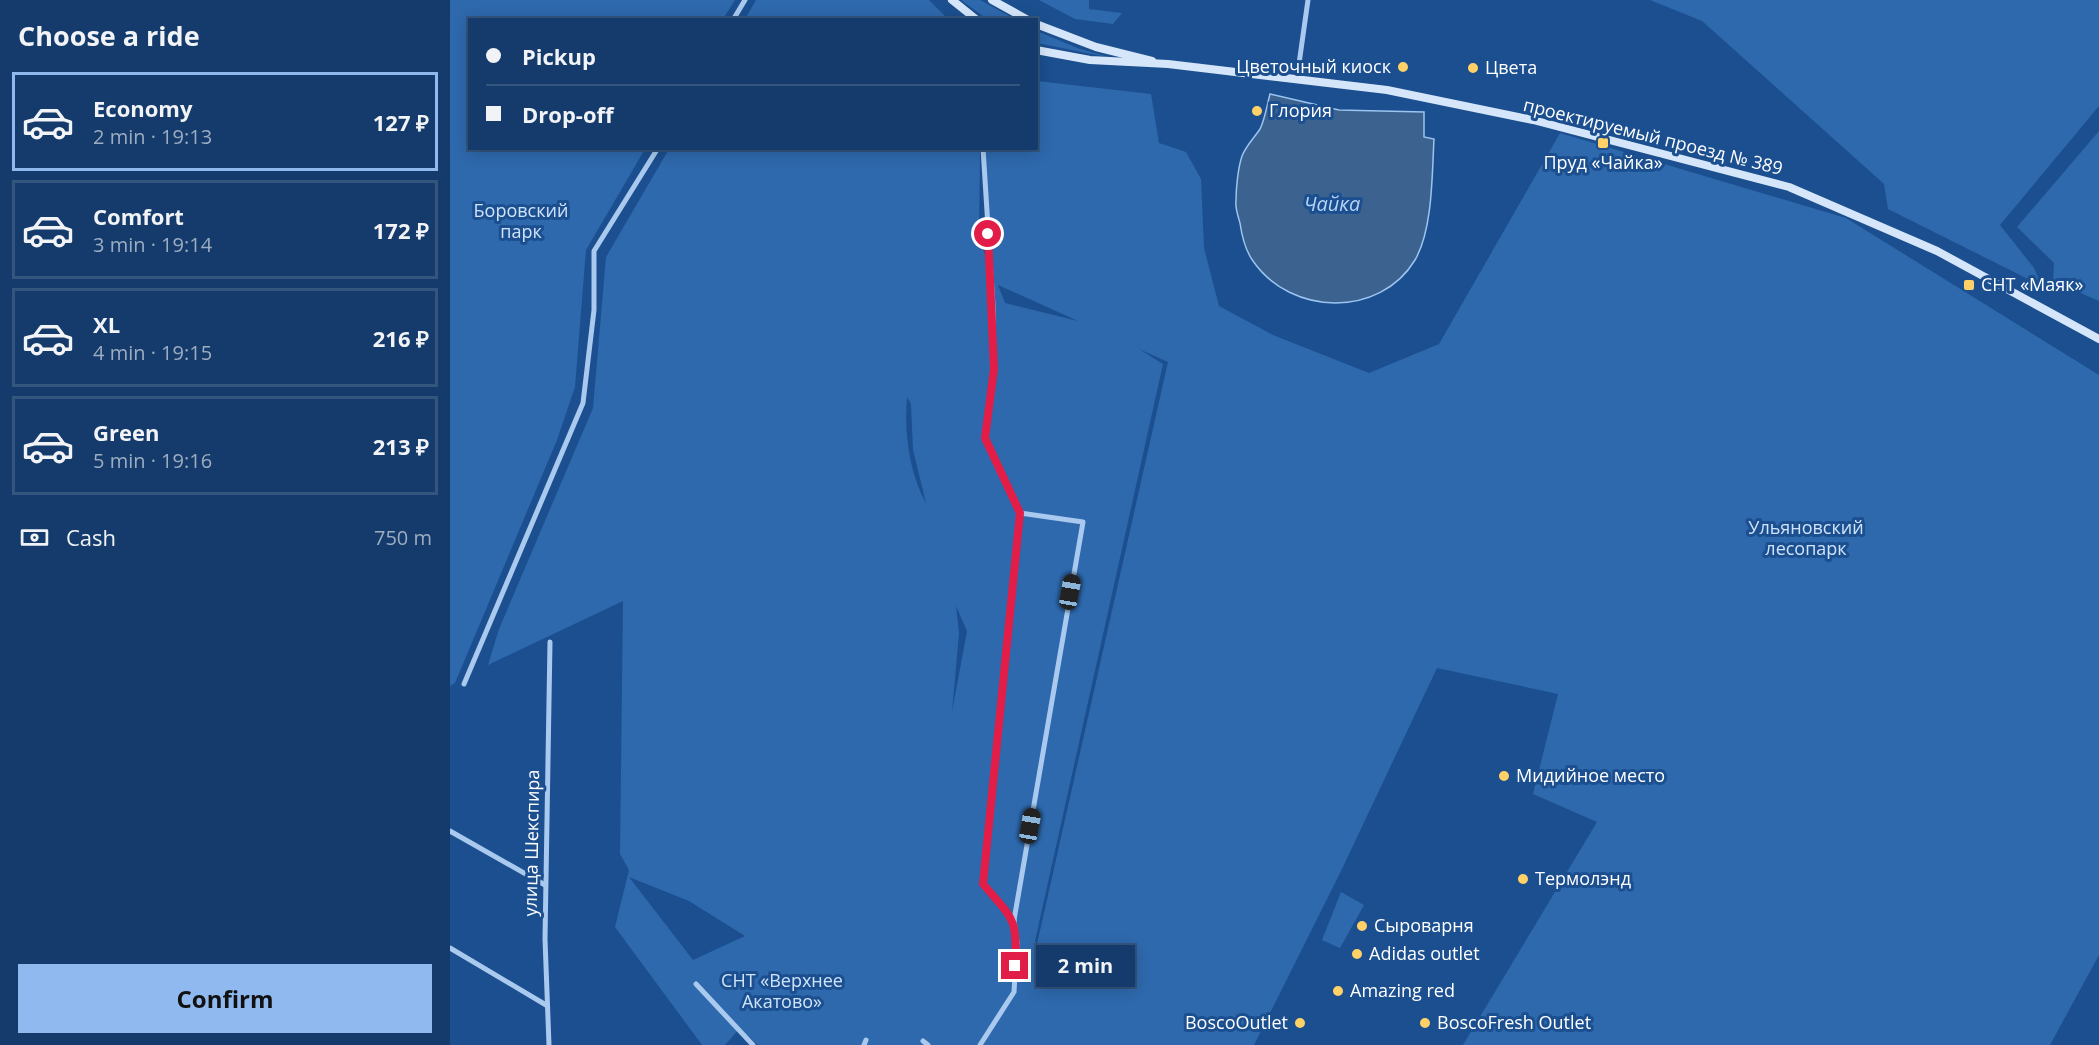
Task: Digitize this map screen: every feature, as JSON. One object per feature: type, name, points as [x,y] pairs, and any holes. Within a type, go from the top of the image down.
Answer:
[{"type":"main road","points":[[952,0],[974,18]]},
{"type":"main road","points":[[992,0],[1024,18]]},
{"type":"main road","name":"проектируемый проезд № 389","points":[[1038,25],[1096,47],[1168,64]]},
{"type":"main road","name":"проектируемый проезд № 389","points":[[1038,50],[1090,60],[1168,64],[1387,90],[1533,120],[1789,187],[1937,251],[2099,339]]},
{"type":"street","points":[[734,18],[745,0]]},
{"type":"street","points":[[1297,78],[1308,0]]},
{"type":"street","points":[[464,684],[583,403],[594,310],[594,251],[657,150]]},
{"type":"street","points":[[983,150],[993,302],[994,358],[985,438],[1020,513],[983,884],[1014,920]]},
{"type":"street","points":[[980,1045],[1014,992],[1017,942],[1014,920],[1083,522],[1020,513]]},
{"type":"street","name":"улица Шекспира","points":[[549,1045],[546,1005],[545,885],[550,642]]},
{"type":"street","points":[[450,831],[545,885]]},
{"type":"street","points":[[450,948],[546,1005]]},
{"type":"street","points":[[696,984],[753,1045]]},
{"type":"street","points":[[923,1041],[928,1045]]},
{"type":"green space","name":"Боровский парк","points":[[450,0],[735,0],[724,18],[468,18],[468,150],[644,150],[586,250],[575,387],[557,440],[455,683],[450,686]]},
{"type":"green space","points":[[756,0],[929,0],[947,18],[746,18]]},
{"type":"green space","points":[[961,0],[980,0],[1013,18],[986,18]]},
{"type":"green space","points":[[1039,0],[1089,0],[1089,9],[1122,13],[1113,24],[1075,19]]},
{"type":"green space","points":[[1650,0],[2099,0],[2099,106],[2000,225],[2034,268],[2042,286],[1888,209],[1884,184],[1702,21]]},
{"type":"green space","points":[[1038,31],[1080,49],[1112,58],[1038,43]]},
{"type":"green space","name":"Ульяновский лесопарк","points":[[1038,81],[1151,94],[1159,143],[1186,152],[1201,179],[1204,248],[1219,306],[1273,335],[1369,373],[1439,344],[1560,133],[1846,218],[2099,375],[2099,955],[2050,1045],[1463,1045],[1597,822],[1533,794],[1558,694],[1437,668],[1342,869],[1254,1045],[758,1045],[740,1028],[725,1045],[702,1045],[615,927],[629,870],[620,854],[623,601],[488,665],[499,629],[593,408],[606,257],[668,150],[980,150],[979,240],[994,276],[982,150],[1038,150]],"holes":[[[998,285],[1078,321],[1005,303]],[[1139,349],[1168,362],[1037,944],[1035,941],[1163,364]],[[907,397],[911,404],[913,450],[926,503],[915,479],[909,451]],[[956,606],[967,631],[952,712],[959,633]],[[629,877],[689,901],[745,936],[693,960]]]},
{"type":"green space","points":[[2099,131],[2099,301],[2053,281],[2054,263],[2017,227]]},
{"type":"green space","points":[[1341,892],[1364,905],[1340,948],[1322,940]]},
{"type":"water","name":"Чайка","points":[[1270,94],[1339,110],[1424,112],[1424,137],[1434,139],[1430,201],[1425,233],[1415,260],[1400,279],[1380,292],[1358,300],[1335,303],[1312,300],[1289,292],[1269,279],[1250,257],[1244,243],[1236,209],[1239,166],[1248,145],[1260,129]]},
{"type":"place","name":"Цветочный киоск","points":[[1403,67]]},
{"type":"place","name":"Цвета","points":[[1473,68]]},
{"type":"place","name":"Глория","points":[[1257,111]]},
{"type":"place","name":"Пруд «Чайка»","points":[[1603,143]]},
{"type":"place","name":"СНТ «Маяк»","points":[[1969,285]]},
{"type":"place","name":"Мидийное место","points":[[1504,776]]},
{"type":"place","name":"Термолэнд","points":[[1523,879]]},
{"type":"place","name":"Сыроварня","points":[[1362,926]]},
{"type":"place","name":"Adidas outlet","points":[[1357,954]]},
{"type":"place","name":"Amazing red","points":[[1338,991]]},
{"type":"place","name":"BoscoOutlet","points":[[1300,1023]]},
{"type":"place","name":"BoscoFresh Outlet","points":[[1425,1023]]},
{"type":"route","points":[[988,234],[994,369],[985,438],[1020,513],[983,884],[1014,920],[1017,942],[1015,966]]},
{"type":"park label","name":"СНТ «Верхнее Акатово»","points":[[782,991]]}]
